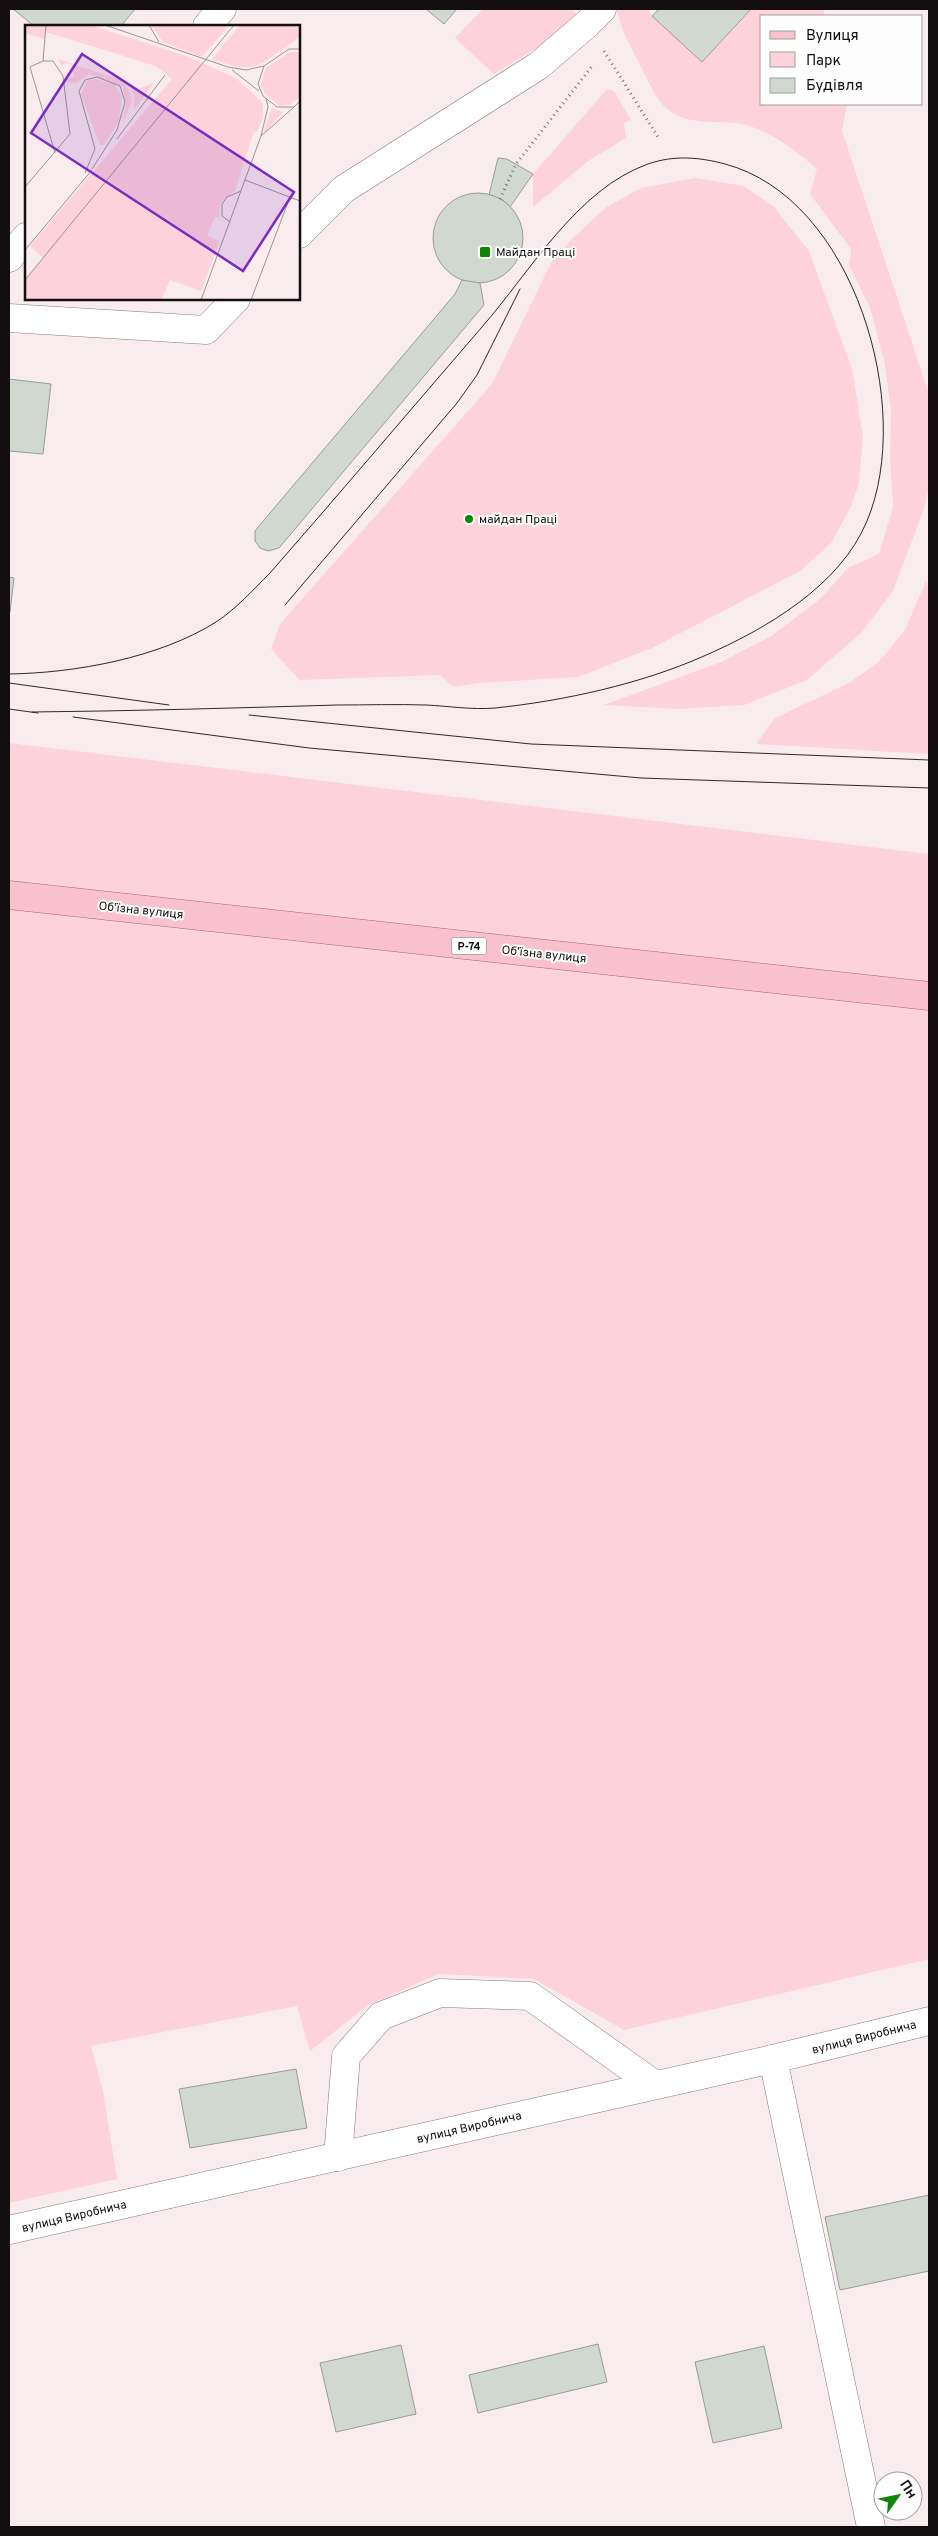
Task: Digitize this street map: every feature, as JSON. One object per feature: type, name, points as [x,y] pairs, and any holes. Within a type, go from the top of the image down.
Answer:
[{"type":"main road","name":"Обʼїзна вулиця","points":[[9,896],[929,996]]},
{"type":"street","points":[[208,25],[222,9]]},
{"type":"street","points":[[300,233],[344,189],[538,66],[602,9]]},
{"type":"street","points":[[9,258],[25,239]]},
{"type":"street","points":[[9,318],[206,330],[235,300]]},
{"type":"street","points":[[338,2156],[346,2056],[381,2016],[440,1992],[530,1996],[655,2085]]},
{"type":"street","name":"вулиця Виробнича","points":[[9,2230],[773,2059],[929,2021]]},
{"type":"street","points":[[773,2059],[872,2527]]},
{"type":"path","points":[[500,199],[516,164],[604,51],[658,137]]},
{"type":"green space","points":[[483,9],[571,9],[577,14],[558,35],[494,74],[455,38]]},
{"type":"green space","points":[[617,9],[648,9],[652,16],[702,62],[751,9],[823,9],[825,15],[760,15],[760,105],[847,105],[842,131],[929,394],[929,487],[924,509],[893,591],[862,632],[807,680],[744,705],[679,709],[604,705],[721,662],[773,635],[821,598],[848,568],[879,554],[893,507],[890,458],[891,409],[884,360],[870,308],[849,265],[851,249],[810,194],[817,169],[785,144],[750,126],[697,121],[677,116],[668,110],[655,94],[620,23]]},
{"type":"green space","points":[[607,89],[614,91],[631,120],[624,123],[626,138],[588,161],[533,207],[533,174]]},
{"type":"green space","points":[[695,178],[744,186],[774,207],[809,251],[852,369],[863,437],[859,482],[851,507],[831,543],[800,571],[652,648],[578,677],[479,683],[454,687],[440,675],[300,680],[271,649],[280,624],[492,384],[551,263],[572,239],[605,208],[641,188]]},
{"type":"green space","points":[[926,581],[929,590],[929,754],[756,744],[775,718],[849,683],[879,662],[905,630]]},
{"type":"green space","points":[[9,743],[929,854],[929,1959],[624,2030],[534,1979],[438,1974],[367,2006],[310,2051],[297,2006],[91,2046],[103,2091],[117,2179],[9,2203]]},
{"type":"building","points":[[13,9],[135,9],[122,25],[33,25]]},
{"type":"building","points":[[426,9],[457,9],[444,24]]},
{"type":"building","points":[[659,9],[751,9],[702,62],[652,16]]},
{"type":"building","points":[[498,158],[507,159],[533,174],[510,207],[503,200],[489,195]]},
{"type":"building","points":[[478,193],[495,197],[510,206],[519,221],[523,238],[519,255],[510,270],[495,279],[478,283],[461,279],[446,270],[437,255],[433,238],[437,221],[446,206],[461,197]]},
{"type":"building","points":[[462,280],[480,283],[484,305],[279,548],[268,551],[260,548],[255,541],[255,531],[455,294]]},
{"type":"building","points":[[9,379],[51,384],[43,454],[9,451]]},
{"type":"building","points":[[9,577],[14,578],[10,612],[9,612]]},
{"type":"building","points":[[296,2069],[307,2128],[190,2148],[179,2089]]},
{"type":"building","points":[[929,2195],[929,2271],[840,2290],[825,2217]]},
{"type":"building","points":[[598,2344],[607,2382],[478,2413],[469,2375]]},
{"type":"building","points":[[401,2345],[416,2414],[336,2432],[320,2363]]},
{"type":"building","points":[[764,2346],[782,2428],[713,2443],[695,2362]]},
{"type":"tram line","points":[[9,674],[61,671],[88,667],[143,654],[193,635],[216,622],[230,611],[270,573],[323,512],[482,327],[556,234],[599,192],[622,176],[648,164],[667,159],[696,159],[725,164],[770,184],[808,218],[839,262],[862,313],[877,367],[883,422],[880,474],[867,521],[855,544],[839,566],[799,603],[752,633],[680,666],[628,683],[574,696],[495,708],[434,705],[337,705],[32,712]]},
{"type":"tram line","points":[[285,605],[457,403],[477,375],[520,289]]},
{"type":"tram line","points":[[9,683],[169,705]]},
{"type":"tram line","points":[[9,709],[38,713]]},
{"type":"tram line","points":[[249,715],[531,744],[929,760]]},
{"type":"tram line","points":[[73,717],[309,748],[641,778],[929,788]]},
{"type":"place","name":"Майдан Праці","points":[[485,252]]},
{"type":"place","name":"майдан Праці","points":[[469,519]]}]
